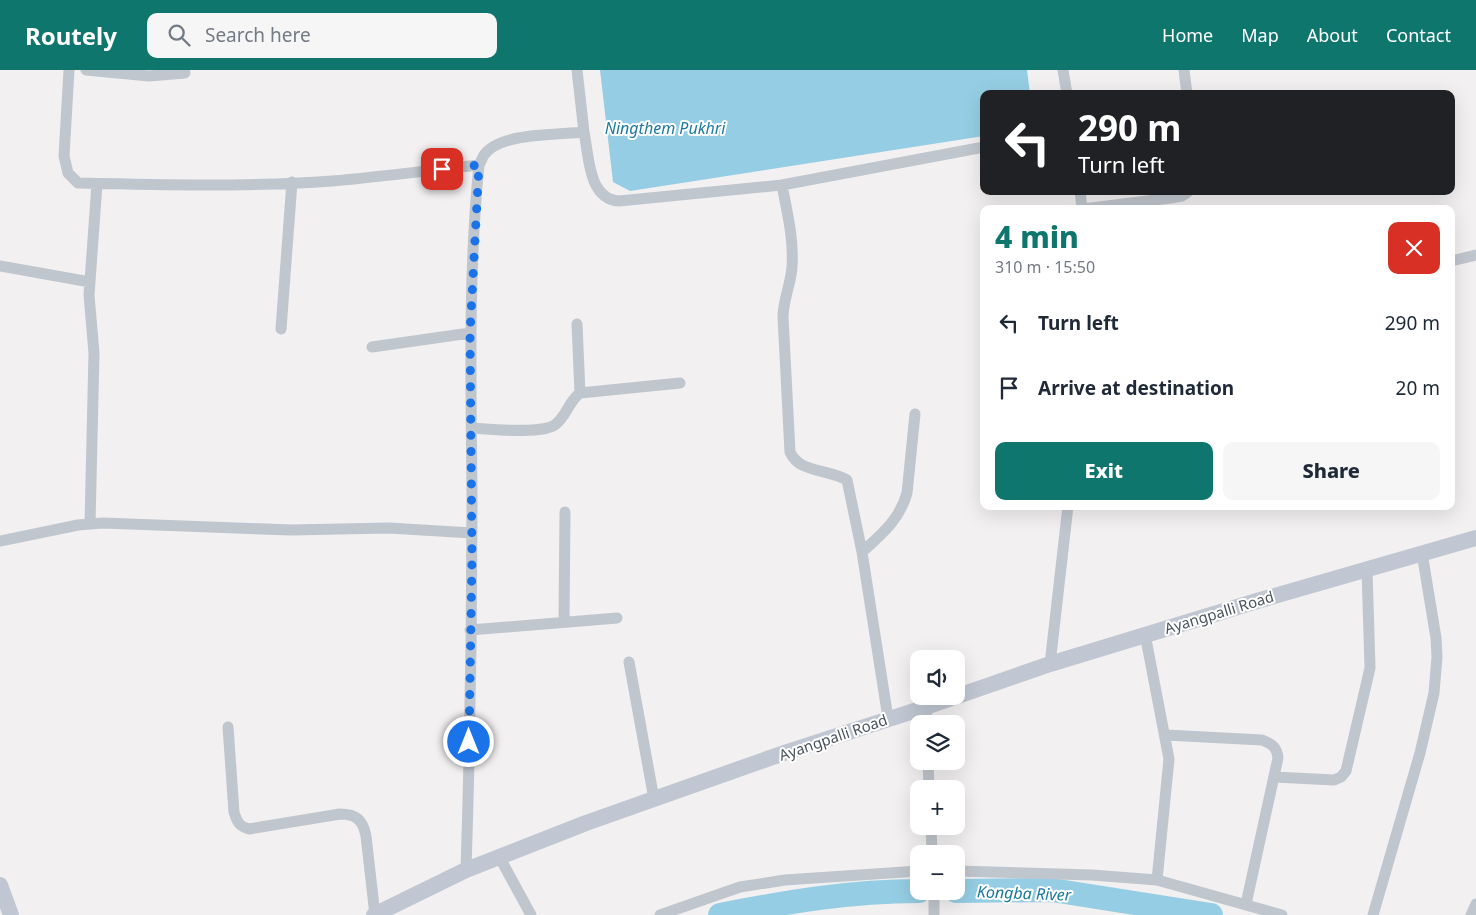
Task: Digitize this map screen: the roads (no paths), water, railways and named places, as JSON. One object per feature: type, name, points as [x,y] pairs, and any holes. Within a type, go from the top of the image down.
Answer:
[{"type":"street","points":[[69,70],[64,145],[65,166],[68,173],[78,183],[217,186],[332,181],[479,165]]},
{"type":"street","points":[[86,70],[150,76],[185,73]]},
{"type":"street","points":[[577,70],[584,132],[593,181],[600,194],[610,200],[782,185],[980,148]]},
{"type":"street","points":[[1063,70],[1066,90]]},
{"type":"street","points":[[1184,70],[1186,90]]},
{"type":"street","points":[[466,870],[472,533],[470,333],[479,165],[484,154],[493,146],[508,139],[584,132]]},
{"type":"street","points":[[282,329],[292,182]]},
{"type":"street","points":[[90,524],[94,352],[89,316],[98,184]]},
{"type":"street","points":[[782,185],[793,244],[792,270],[783,304],[790,452],[799,465],[847,480],[862,552],[888,718]]},
{"type":"street","points":[[1114,205],[1183,195]]},
{"type":"street","points":[[1455,260],[1476,255]]},
{"type":"street","points":[[0,266],[90,282]]},
{"type":"street","points":[[577,324],[580,393]]},
{"type":"street","points":[[372,347],[470,333]]},
{"type":"street","points":[[472,428],[541,430],[551,427],[559,421],[572,399],[580,393],[680,383]]},
{"type":"street","points":[[862,552],[887,529],[904,506],[915,414]]},
{"type":"street","points":[[1050,664],[1068,510]]},
{"type":"street","points":[[564,622],[565,512]]},
{"type":"street","points":[[0,541],[90,524],[138,523],[291,530],[389,528],[472,533]]},
{"type":"street","name":"Ayangpalli Road","points":[[374,915],[466,870],[586,823],[888,718],[1145,634],[1476,538]]},
{"type":"street","points":[[1373,915],[1420,753],[1434,693],[1437,657],[1436,638],[1422,553]]},
{"type":"street","points":[[1274,777],[1334,780],[1341,777],[1346,771],[1370,668],[1367,569]]},
{"type":"street","points":[[470,630],[617,618]]},
{"type":"street","points":[[1145,634],[1169,759],[1156,880]]},
{"type":"street","points":[[629,662],[654,799]]},
{"type":"street","points":[[926,707],[926,715]]},
{"type":"street","points":[[228,727],[234,812],[237,822],[242,827],[249,829],[340,814],[349,814],[358,818],[364,824],[366,836],[374,915]]},
{"type":"street","points":[[1166,736],[1262,740],[1268,742],[1277,750],[1278,758],[1246,904]]},
{"type":"street","points":[[500,858],[530,915]]},
{"type":"street","points":[[965,871],[1092,875],[1156,880],[1282,915]]},
{"type":"street","points":[[660,915],[731,890],[785,880],[910,872]]},
{"type":"street","points":[[0,885],[11,915]]},
{"type":"street","points":[[934,900],[934,915]]},
{"type":"street","points":[[1471,915],[1476,904]]},
{"type":"water","name":"Ningthem Pukhri","points":[[600,70],[1027,70],[1030,90],[980,90],[980,137],[630,191],[613,182]]},
{"type":"waterway","name":"Kongba River","points":[[965,891],[1052,890],[1211,915]]},
{"type":"waterway","name":"Kongba River","points":[[720,915],[819,898],[910,891]]}]
